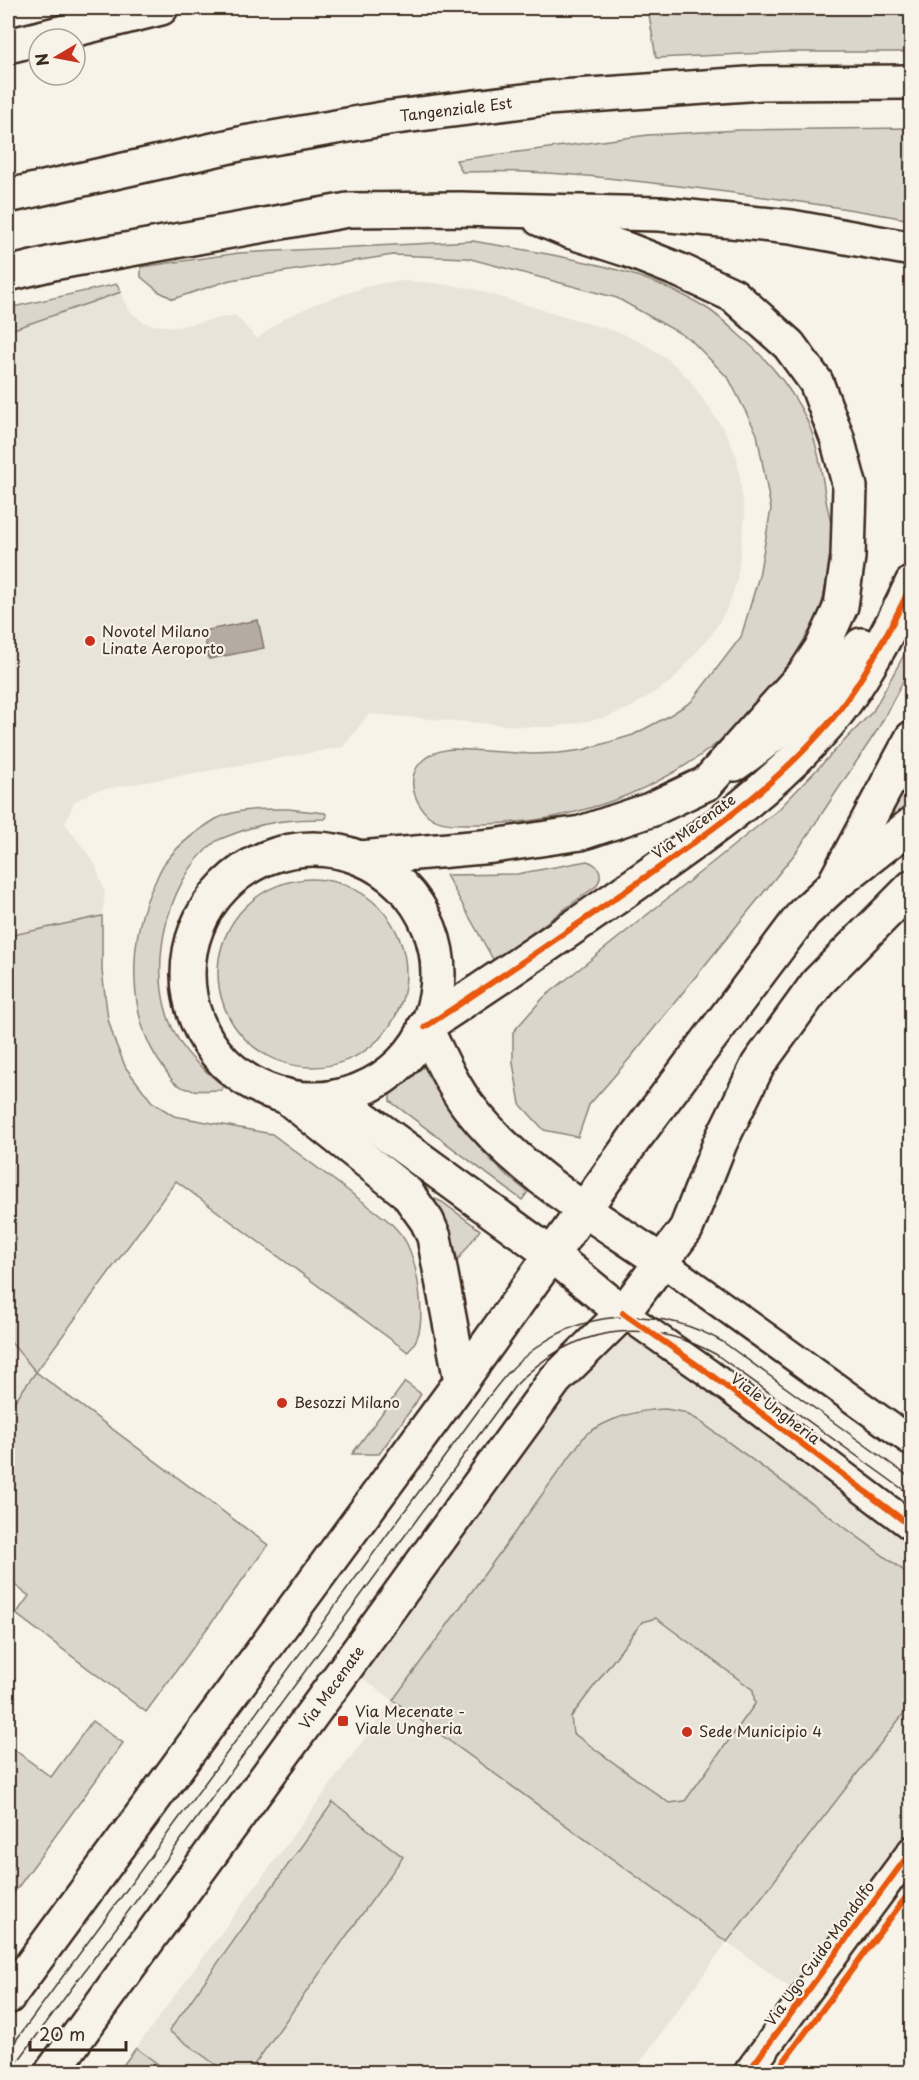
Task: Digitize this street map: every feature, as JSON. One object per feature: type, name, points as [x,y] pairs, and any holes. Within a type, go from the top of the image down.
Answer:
[{"type":"main road","points":[[8,46],[161,8]]},
{"type":"main road","name":"Tangenziale Est","points":[[8,196],[244,143],[400,117],[547,98],[751,84],[912,82]]},
{"type":"main road","points":[[8,274],[53,263],[348,210],[519,210],[660,214],[790,227],[912,249]]},
{"type":"main road","points":[[519,210],[681,271],[733,296],[789,345],[816,382],[837,438],[850,487],[848,557],[841,606],[823,646],[805,673],[707,783]]},
{"type":"main road","name":"Via Mecenate","points":[[360,858],[482,848],[581,833],[650,810],[707,783],[753,751],[801,711],[842,668],[910,588]]},
{"type":"main road","name":"Via Mecenate","points":[[425,1027],[541,951],[729,818],[789,766],[829,723],[865,670],[910,588]]},
{"type":"main road","points":[[833,886],[912,738]]},
{"type":"main road","points":[[8,1997],[461,1381],[635,1138],[804,913],[833,886],[912,824]]},
{"type":"main road","name":"Via Mecenate","points":[[314,849],[330,850],[360,858],[399,883],[426,921],[435,951],[437,982],[432,1012],[425,1027],[409,1053],[387,1075],[360,1090],[315,1099],[284,1095],[262,1088],[242,1077],[219,1056],[201,1030],[193,1008],[188,985],[188,970],[193,939],[205,911],[213,898],[235,876],[262,860],[291,851],[314,849]]},
{"type":"main road","name":"Via Mecenate","points":[[52,2073],[555,1380],[623,1313],[686,1229],[720,1143],[758,1065],[819,982],[912,887]]},
{"type":"main road","points":[[425,1027],[468,1106],[487,1128],[525,1165],[662,1262]]},
{"type":"main road","name":"Via Mecenate","points":[[284,1095],[407,1193],[423,1214],[434,1237],[461,1381]]},
{"type":"main road","points":[[335,1096],[552,1256],[623,1313]]},
{"type":"street","points":[[662,1262],[912,1442]]},
{"type":"street","name":"Viale Ungheria","points":[[623,1313],[706,1372],[912,1527]]},
{"type":"street","name":"Via Ugo Guido Mondolfo","points":[[748,2073],[912,1850]]},
{"type":"shaded area","points":[[648,8],[911,8],[911,52],[788,52],[656,58]]},
{"type":"shaded area","points":[[911,128],[911,220],[782,199],[612,178],[553,173],[462,172],[456,160],[648,135],[740,130]]},
{"type":"shaded area","points":[[473,241],[564,257],[624,272],[681,294],[720,318],[768,363],[792,394],[805,416],[819,458],[833,542],[821,605],[789,669],[776,687],[716,744],[690,763],[662,779],[602,804],[540,819],[508,823],[459,824],[443,823],[430,817],[419,804],[414,793],[414,774],[424,759],[433,754],[454,749],[533,754],[559,753],[583,750],[633,735],[691,702],[741,637],[759,576],[771,509],[757,434],[729,379],[690,339],[617,298],[467,258],[393,255],[230,280],[173,299],[158,291],[141,277],[141,267],[239,253]]},
{"type":"shaded area","points":[[402,281],[470,288],[621,333],[668,359],[689,379],[725,431],[737,457],[745,516],[737,581],[728,607],[712,634],[673,680],[630,708],[604,718],[554,727],[529,727],[369,714],[343,747],[94,791],[74,802],[65,823],[95,864],[105,893],[102,916],[8,936],[8,331],[121,292],[128,309],[143,322],[176,327],[235,315],[257,339],[283,319],[315,304],[365,287]]},
{"type":"shaded area","points":[[117,284],[121,292],[8,331],[8,308]]},
{"type":"shaded area","points":[[258,620],[264,648],[209,659],[203,631]]},
{"type":"shaded area","points":[[911,642],[911,666],[878,729],[797,851],[630,1058],[589,1105],[578,1137],[544,1130],[520,1104],[513,1063],[513,1032],[543,998],[778,810],[873,711]]},
{"type":"shaded area","points":[[911,769],[911,812],[879,836],[872,829]]},
{"type":"shaded area","points":[[288,809],[325,813],[327,816],[325,819],[269,823],[215,842],[197,860],[182,881],[171,906],[164,933],[161,961],[162,988],[167,1014],[186,1051],[223,1086],[222,1090],[197,1090],[179,1086],[163,1067],[151,1047],[142,1024],[137,1000],[136,949],[147,901],[165,862],[183,842],[209,823],[224,815],[242,811]]},
{"type":"shaded area","points":[[587,861],[598,868],[600,878],[596,886],[494,961],[446,875],[517,874]]},
{"type":"shaded area","points":[[312,879],[348,886],[372,900],[385,913],[399,937],[406,973],[399,1009],[385,1033],[372,1046],[348,1060],[312,1067],[276,1060],[252,1046],[239,1033],[225,1009],[218,973],[225,937],[239,913],[252,900],[276,886]]},
{"type":"shaded area","points":[[102,916],[102,971],[108,1019],[126,1068],[152,1102],[174,1116],[272,1134],[386,1219],[398,1230],[411,1253],[419,1292],[421,1319],[416,1340],[408,1352],[176,1181],[36,1372],[8,1339],[8,936]]},
{"type":"shaded area","points":[[428,1064],[459,1119],[481,1149],[494,1164],[528,1192],[522,1200],[390,1101],[390,1093],[393,1089]]},
{"type":"shaded area","points":[[435,1199],[480,1230],[458,1260],[449,1233],[432,1201]]},
{"type":"shaded area","points":[[624,1317],[911,1530],[911,1843],[800,1995],[727,1942],[633,2072],[169,2072],[136,2048],[393,1700],[349,1669]]},
{"type":"shaded area","points":[[8,1339],[36,1372],[8,1410]]},
{"type":"shaded area","points":[[36,1372],[268,1545],[146,1712],[16,1614],[29,1596],[8,1580],[8,1410]]},
{"type":"shaded area","points":[[405,1382],[421,1394],[379,1454],[352,1454]]},
{"type":"shaded area","points":[[654,1410],[683,1412],[698,1420],[911,1576],[911,1704],[727,1942],[393,1700],[586,1434],[614,1419]],"holes":[[[656,1618],[753,1690],[755,1704],[685,1801],[669,1803],[573,1733],[571,1717],[642,1622]]]},
{"type":"shaded area","points":[[92,1721],[123,1743],[8,1901],[8,1745],[51,1777]]},
{"type":"shaded area","points":[[333,1802],[403,1857],[249,2072],[226,2072],[169,2031]]},
{"type":"shaded area","points":[[136,2048],[169,2072],[118,2072]]},
{"type":"tram line","points":[[8,2051],[487,1399],[513,1367],[537,1347],[582,1324],[605,1319],[653,1318],[701,1331],[723,1342],[912,1479]]},
{"type":"tram line","points":[[10,2072],[515,1386],[537,1366],[560,1350],[585,1339],[610,1333],[636,1331],[690,1342],[717,1355],[912,1496]]},
{"type":"cycle path","points":[[425,1027],[563,935],[693,843],[741,807],[786,768],[828,724],[851,693],[895,619],[912,583]]},
{"type":"cycle path","points":[[623,1313],[707,1372],[912,1527]]},
{"type":"cycle path","points":[[748,2072],[912,1850]]},
{"type":"cycle path","points":[[776,2072],[912,1889]]},
{"type":"place","name":"Novotel Milano Linate Aeroporto","points":[[90,641]]},
{"type":"place","name":"Besozzi Milano","points":[[282,1403]]},
{"type":"place","name":"Via Mecenate - Viale Ungheria","points":[[343,1721]]},
{"type":"place","name":"Sede Municipio 4","points":[[687,1732]]}]
